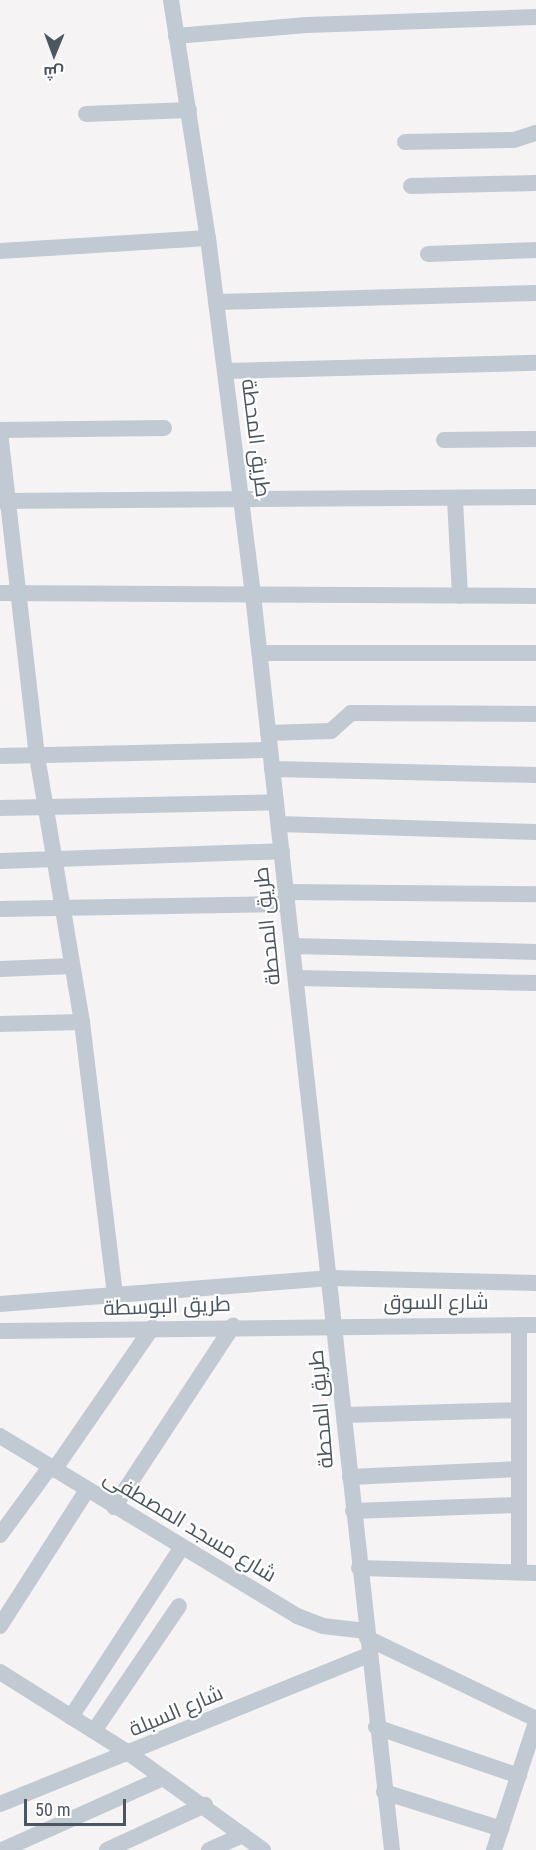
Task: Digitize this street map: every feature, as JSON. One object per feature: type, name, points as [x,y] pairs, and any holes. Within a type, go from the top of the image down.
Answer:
[{"type":"street","name":"طريق المحطة","points":[[171,0],[208,238],[260,653],[333,1302],[376,1726],[392,1850]]},
{"type":"street","points":[[176,36],[307,25],[536,17]]},
{"type":"street","points":[[86,114],[189,110]]},
{"type":"street","points":[[405,142],[514,140],[536,133]]},
{"type":"street","points":[[411,186],[536,183]]},
{"type":"street","points":[[0,251],[208,238]]},
{"type":"street","points":[[428,254],[536,250]]},
{"type":"street","points":[[216,302],[536,293]]},
{"type":"street","points":[[225,370],[536,363]]},
{"type":"street","points":[[115,1295],[82,1022],[37,756],[21,592],[4,501],[0,438],[164,428]]},
{"type":"street","points":[[444,441],[536,439]]},
{"type":"street","points":[[4,501],[455,500],[536,497]]},
{"type":"street","points":[[455,500],[460,596]]},
{"type":"street","points":[[0,592],[536,596]]},
{"type":"street","points":[[260,653],[536,653]]},
{"type":"street","points":[[0,756],[37,756],[269,741],[331,731],[351,713],[536,714]]},
{"type":"street","points":[[273,769],[536,775]]},
{"type":"street","points":[[0,808],[276,802]]},
{"type":"street","points":[[279,824],[536,832]]},
{"type":"street","points":[[0,861],[282,851]]},
{"type":"street","points":[[0,909],[287,898],[536,894]]},
{"type":"street","points":[[292,946],[536,952]]},
{"type":"street","points":[[0,969],[72,966]]},
{"type":"street","points":[[296,978],[536,983]]},
{"type":"street","points":[[0,1024],[82,1022]]},
{"type":"street","points":[[333,1302],[536,1283]]},
{"type":"street","name":"طريق البوسطة","points":[[0,1304],[115,1295],[333,1302]]},
{"type":"street","name":"طريق البوسطة","points":[[0,1331],[233,1326],[333,1302]]},
{"type":"street","name":"شارع السوق","points":[[333,1302],[528,1325]]},
{"type":"street","points":[[519,1572],[518,1410],[528,1325]]},
{"type":"street","points":[[114,1507],[233,1326]]},
{"type":"street","points":[[0,1534],[52,1468],[152,1329]]},
{"type":"street","points":[[344,1415],[518,1410]]},
{"type":"street","name":"شارع مسجد المصطفى","points":[[0,1436],[181,1548],[305,1619],[367,1641],[536,1721]]},
{"type":"street","points":[[350,1477],[518,1469]]},
{"type":"street","points":[[0,1626],[87,1490]]},
{"type":"street","points":[[353,1510],[518,1505]]},
{"type":"street","points":[[71,1717],[181,1548]]},
{"type":"street","points":[[359,1568],[536,1573]]},
{"type":"street","points":[[94,1731],[179,1606]]},
{"type":"street","name":"شارع السبلة","points":[[0,1804],[130,1754],[367,1641]]},
{"type":"street","points":[[0,1673],[130,1754],[205,1805],[263,1850]]},
{"type":"street","points":[[494,1850],[536,1721]]},
{"type":"street","points":[[376,1726],[519,1776]]},
{"type":"street","points":[[2,1850],[163,1778]]},
{"type":"street","points":[[384,1792],[501,1828]]},
{"type":"street","points":[[107,1850],[205,1805]]},
{"type":"street","points":[[209,1850],[243,1835]]}]
